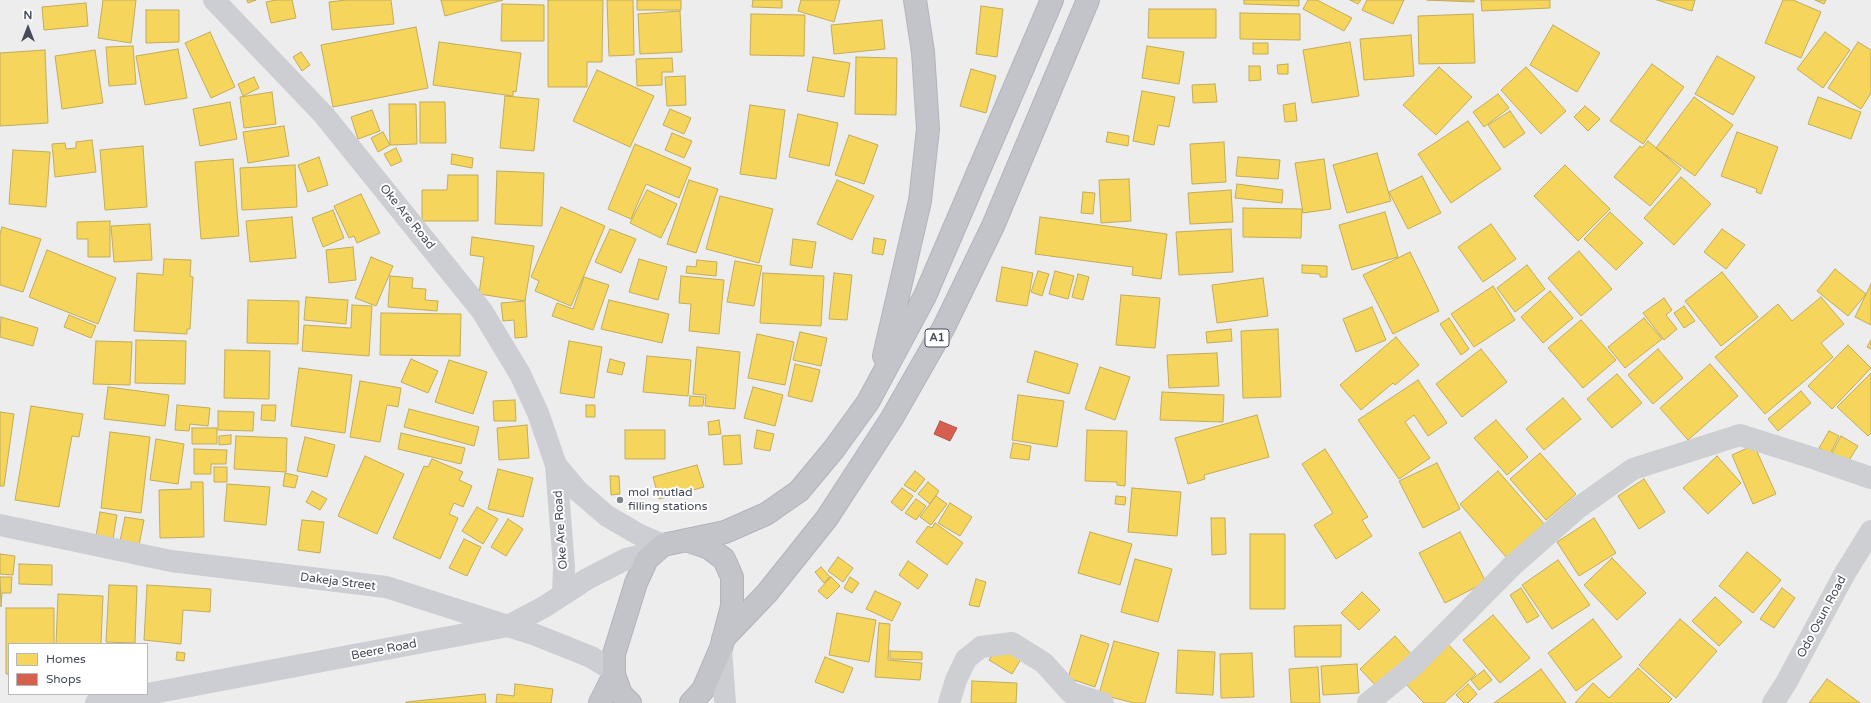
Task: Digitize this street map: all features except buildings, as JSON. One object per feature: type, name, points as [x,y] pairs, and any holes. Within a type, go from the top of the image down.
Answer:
[{"type":"highway","name":"A1","points":[[872,395],[903,279],[920,201],[928,129],[923,52],[915,0]]},
{"type":"highway","name":"A1","points":[[686,540],[725,532],[760,517],[799,491],[834,449],[872,395],[925,296],[1052,0]]},
{"type":"highway","name":"A1","points":[[722,643],[767,593],[827,518],[892,418],[944,327],[993,226],[1088,0]]},
{"type":"highway","points":[[872,395],[892,418]]},
{"type":"highway","points":[[630,703],[621,694],[614,673],[614,654],[636,583],[647,559],[659,549],[686,540],[709,548],[724,559],[732,577],[732,606],[722,643],[703,690],[691,703]]},
{"type":"highway","points":[[600,703],[614,673]]},
{"type":"main road","name":"Oke Are Road","points":[[214,0],[324,115],[482,311],[520,374],[538,413],[556,465],[564,567],[563,595]]},
{"type":"main road","name":"Oke Are Road","points":[[556,465],[578,491],[607,516],[638,534],[659,549]]},
{"type":"main road","name":"Dakeja Street","points":[[0,525],[171,561],[386,587],[508,626]]},
{"type":"main road","points":[[508,626],[544,607],[588,578],[626,559],[659,549]]},
{"type":"main road","name":"Beere Road","points":[[148,694],[508,626],[536,635],[591,658],[614,673]]},
{"type":"main road","points":[[722,643],[725,703]]},
{"type":"main road","name":"Beere Road","points":[[96,703],[140,695]]},
{"type":"street","points":[[1368,703],[1412,667],[1513,565],[1578,508],[1633,469],[1740,435],[1871,478]]},
{"type":"street","name":"Odo Osun Road","points":[[1773,703],[1786,683],[1845,573],[1871,531]]},
{"type":"street","points":[[949,703],[956,680],[966,658],[981,647],[1012,643],[1044,663],[1071,693],[1103,703]]},
{"type":"place","name":"mol mutlad filling stations","points":[[620,500]]}]
